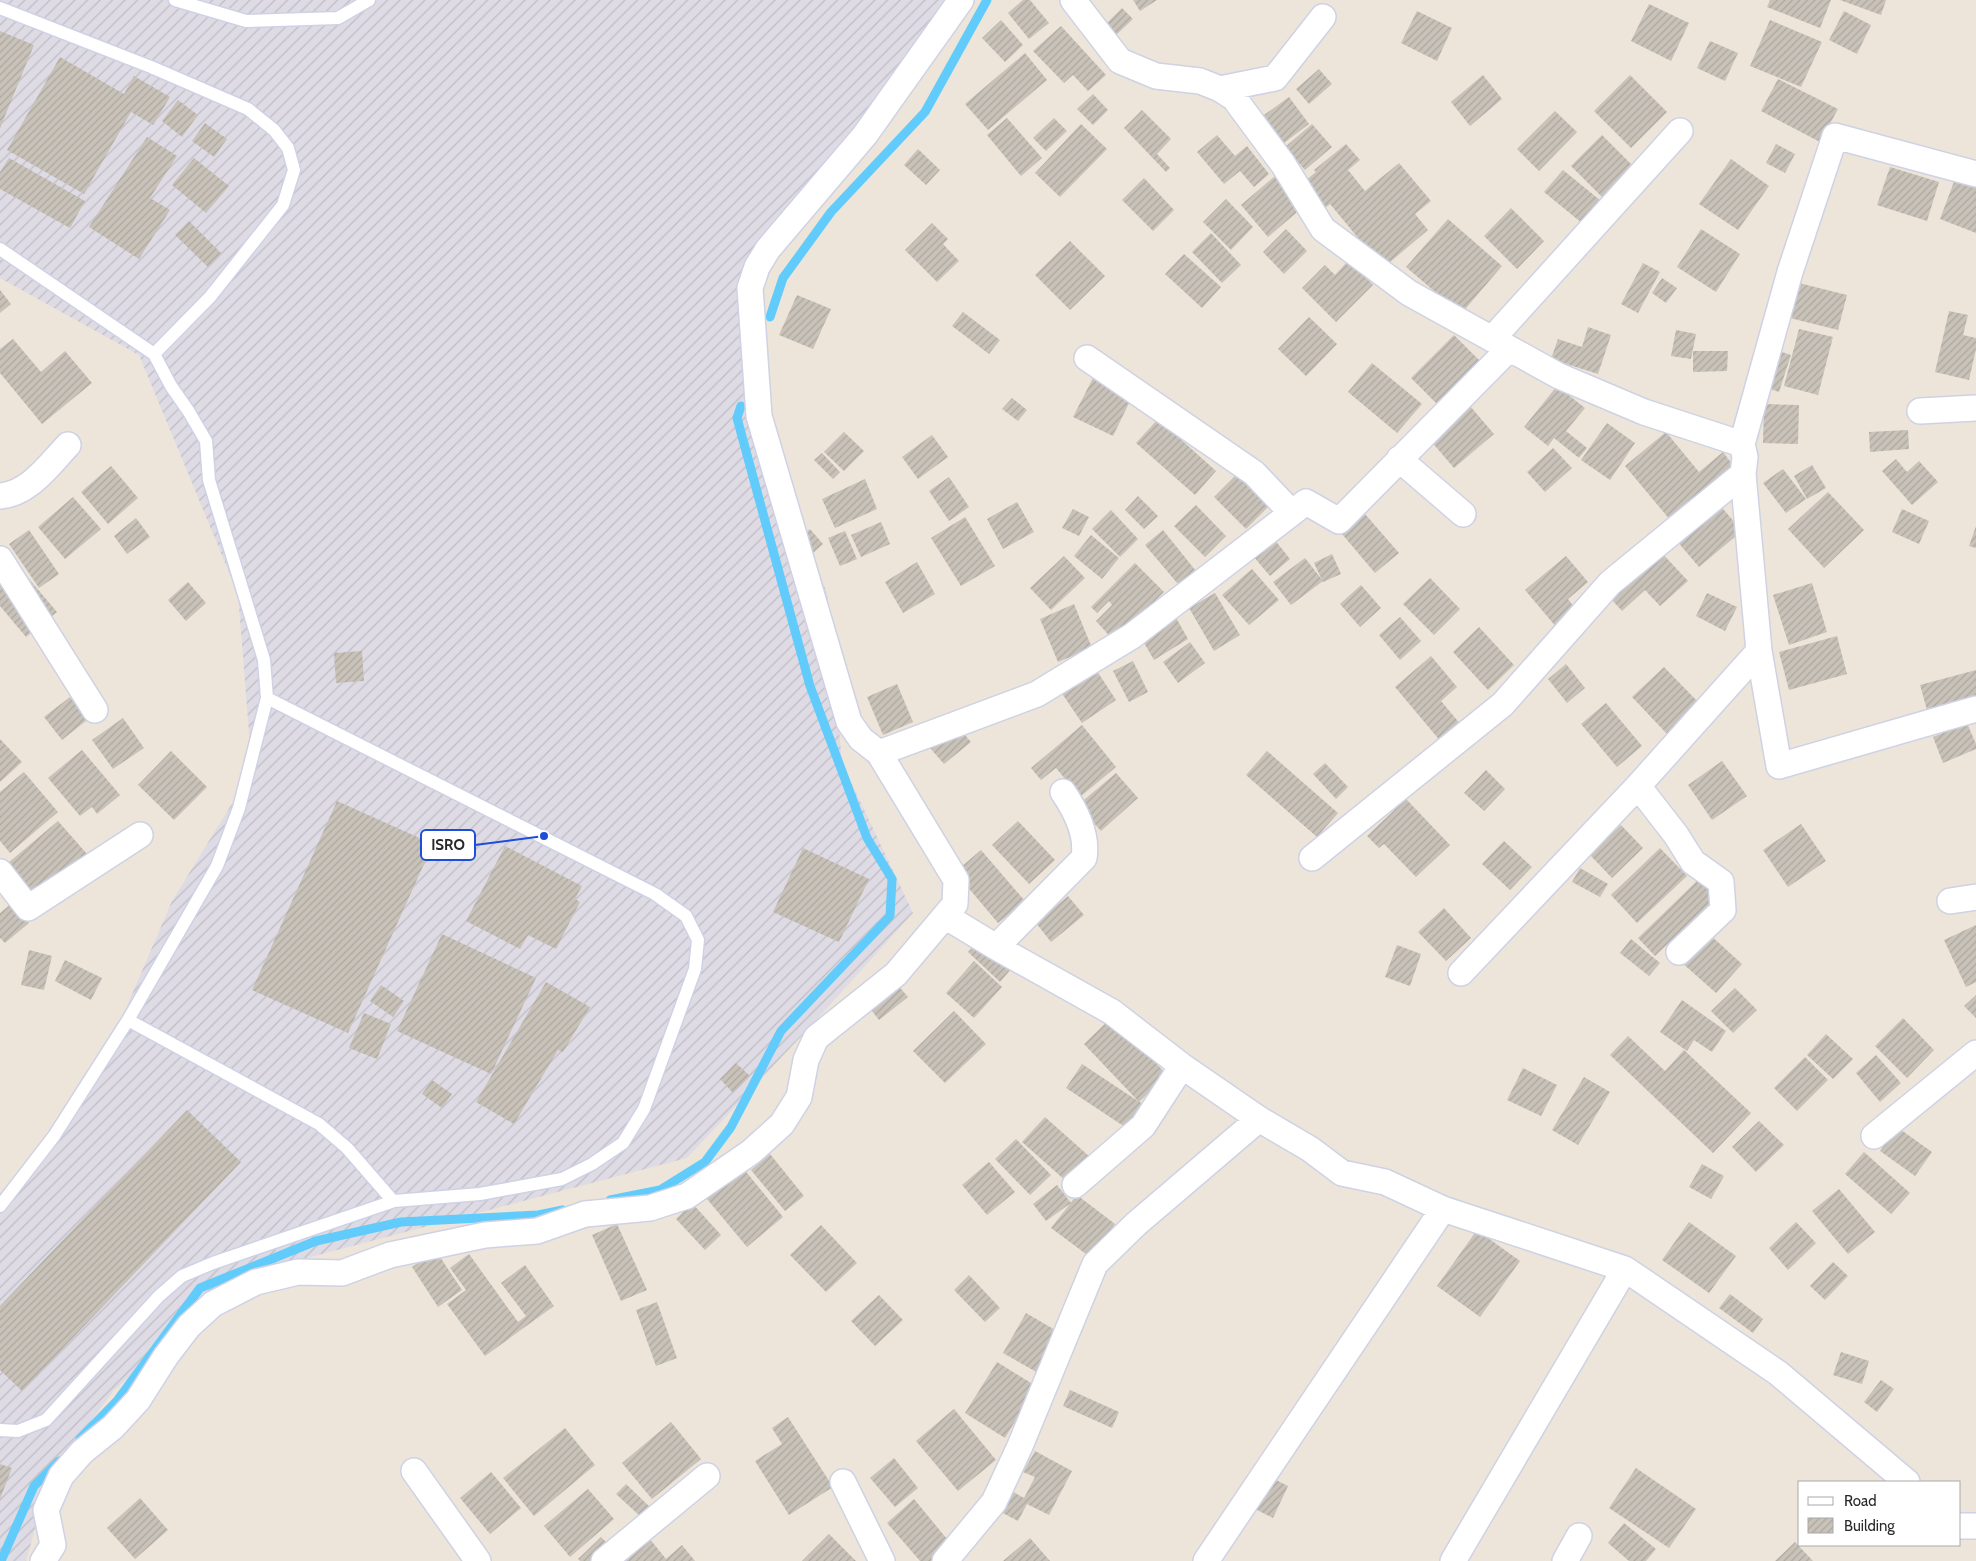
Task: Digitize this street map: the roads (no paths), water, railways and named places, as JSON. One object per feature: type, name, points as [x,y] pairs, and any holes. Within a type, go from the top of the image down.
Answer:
[{"type":"street","points":[[44,1561],[53,1545],[46,1510],[61,1476],[82,1452],[113,1427],[138,1400],[166,1356],[189,1326],[213,1304],[256,1282],[298,1272],[342,1273],[390,1255],[485,1235],[537,1231],[585,1214],[650,1208],[687,1196],[751,1152],[782,1124],[798,1097],[806,1060],[816,1038],[896,974],[955,904],[956,880],[879,753],[861,739],[849,722],[759,416],[750,288],[757,268],[768,249],[865,135],[961,0]]},
{"type":"street","points":[[1073,0],[1120,61],[1156,76],[1200,81],[1220,89],[1234,98],[1283,164],[1323,229],[1409,293],[1559,376],[1644,412],[1742,444]]},
{"type":"street","points":[[1220,89],[1274,78],[1323,17]]},
{"type":"street","points":[[879,753],[1037,694],[1132,636],[1306,502],[1339,521],[1399,459],[1501,344],[1680,130]]},
{"type":"street","points":[[1976,174],[1835,136],[1790,272],[1742,444],[1745,457],[1743,474],[1759,651],[1779,766],[1976,709]]},
{"type":"street","points":[[1087,358],[1254,473],[1292,513]]},
{"type":"street","points":[[1920,411],[1976,408]]},
{"type":"street","points":[[0,496],[8,495],[34,482],[68,445]]},
{"type":"street","points":[[1399,459],[1463,514]]},
{"type":"street","points":[[1312,858],[1504,704],[1610,583],[1743,474]]},
{"type":"street","points":[[0,559],[95,710]]},
{"type":"street","points":[[1460,973],[1638,786],[1759,651]]},
{"type":"street","points":[[1638,786],[1676,835],[1693,862],[1720,882],[1723,910],[1679,952]]},
{"type":"street","points":[[996,947],[1084,858],[1086,846],[1076,810],[1063,792]]},
{"type":"street","points":[[0,872],[28,908],[140,835]]},
{"type":"street","points":[[1950,901],[1976,897]]},
{"type":"street","points":[[945,916],[1112,1012],[1182,1066],[1259,1119],[1310,1149],[1342,1173],[1385,1182],[1444,1209],[1625,1268],[1778,1373],[1907,1481]]},
{"type":"street","points":[[1874,1136],[1976,1053]]},
{"type":"street","points":[[1075,1185],[1143,1126],[1182,1066]]},
{"type":"street","points":[[945,1561],[994,1502],[1020,1446],[1095,1264],[1136,1224],[1259,1119]]},
{"type":"street","points":[[1206,1561],[1444,1209]]},
{"type":"street","points":[[1453,1561],[1625,1268]]},
{"type":"street","points":[[414,1471],[478,1561]]},
{"type":"street","points":[[604,1561],[707,1476]]},
{"type":"street","points":[[843,1482],[882,1561]]},
{"type":"street","points":[[1961,1526],[1976,1526]]},
{"type":"street","points":[[1565,1561],[1580,1536]]},
{"type":"lane","points":[[175,0],[246,21],[338,18],[369,0]]},
{"type":"lane","points":[[0,8],[151,67],[248,109],[274,130],[288,148],[294,170],[283,205],[210,298],[154,354]]},
{"type":"lane","points":[[0,249],[154,354],[171,386],[206,441],[209,480],[264,660],[268,698],[239,808],[216,866],[128,1020],[54,1136],[0,1206]]},
{"type":"lane","points":[[0,1430],[18,1431],[46,1420],[159,1296],[182,1276],[213,1263],[393,1202],[480,1194],[562,1179],[592,1164],[623,1143],[644,1109],[695,969],[698,940],[686,916],[655,894],[268,698]]},
{"type":"lane","points":[[128,1020],[319,1124],[347,1148],[393,1202]]},
{"type":"waterway","points":[[770,317],[783,278],[831,212],[925,112],[987,0]]},
{"type":"waterway","points":[[610,1200],[660,1190],[705,1162],[731,1127],[781,1031],[890,916],[892,879],[867,838],[810,686],[737,418],[741,406]]},
{"type":"waterway","points":[[80,1439],[117,1401],[200,1288],[316,1241],[401,1222],[538,1215],[563,1210]]},
{"type":"waterway","points":[[1,1561],[34,1486],[59,1461]]},
{"type":"place","name":"ISRO","points":[[544,836]]}]
